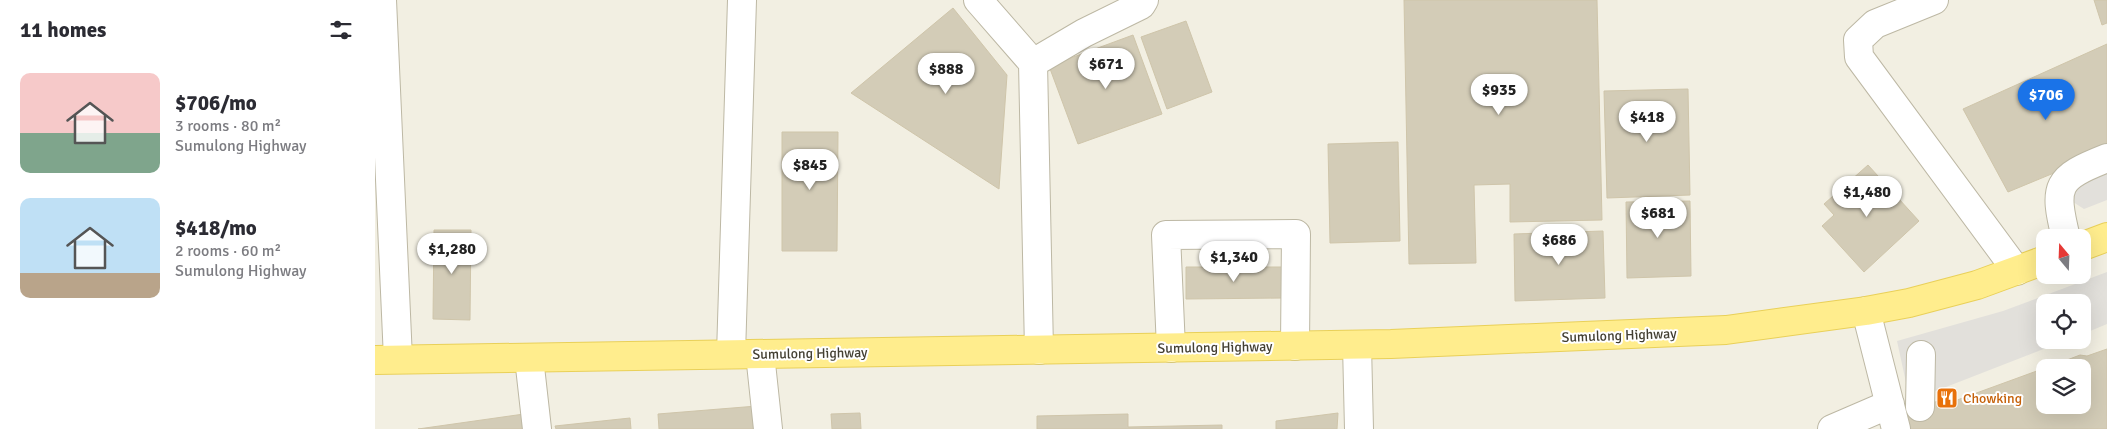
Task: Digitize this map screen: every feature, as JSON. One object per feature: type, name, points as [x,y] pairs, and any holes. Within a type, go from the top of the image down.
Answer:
[{"type":"main road","points":[[2091,243],[2107,237]]},
{"type":"main road","name":"Sumulong Highway","points":[[386,360],[1357,345],[1726,330],[1866,311],[1909,303],[1977,285],[2036,264]]},
{"type":"street","points":[[382,0],[386,360]]},
{"type":"street","points":[[731,354],[742,0]]},
{"type":"street","points":[[978,0],[1033,64],[1039,350]]},
{"type":"street","points":[[1033,64],[1084,33],[1141,5],[1144,0]]},
{"type":"street","points":[[1934,0],[1875,24],[1859,40],[1859,57],[2017,271]]},
{"type":"street","points":[[2063,229],[2058,206],[2061,185],[2079,169],[2107,158]]},
{"type":"street","points":[[1171,348],[1166,235],[1297,234],[1295,346]]},
{"type":"street","points":[[1832,429],[1893,416],[1866,311]]},
{"type":"street","points":[[1357,345],[1359,429]]},
{"type":"street","points":[[760,354],[768,429]]},
{"type":"street","points":[[1920,407],[1921,355]]},
{"type":"street","points":[[529,358],[537,429]]},
{"type":"shaded area","points":[[2107,159],[2107,200],[2084,209],[2070,200],[2075,172]]},
{"type":"shaded area","points":[[2107,272],[2107,324],[2091,331],[2091,294],[2048,294],[2075,284],[2091,284],[2091,278]]},
{"type":"shaded area","points":[[2036,299],[2036,349],[2044,349],[1910,401],[1897,341],[2003,311]]},
{"type":"building","points":[[1404,0],[1597,0],[1602,220],[1510,222],[1510,184],[1474,185],[1476,263],[1409,264]]},
{"type":"building","points":[[2094,0],[2107,0],[2107,23],[2102,25]]},
{"type":"building","points":[[953,8],[1007,75],[999,189],[851,93]]},
{"type":"building","points":[[1186,21],[1212,92],[1167,109],[1141,37]]},
{"type":"building","points":[[1133,35],[1162,114],[1078,144],[1049,66]]},
{"type":"building","points":[[2107,44],[2107,151],[2008,192],[1963,109]]},
{"type":"building","points":[[1688,89],[1690,195],[1607,198],[1604,91]]},
{"type":"building","points":[[782,132],[838,132],[837,251],[782,251]]},
{"type":"building","points":[[1398,142],[1400,241],[1330,243],[1328,144]]},
{"type":"building","points":[[1868,165],[1919,221],[1864,272],[1822,226],[1834,215],[1824,204]]},
{"type":"building","points":[[1690,201],[1691,276],[1627,278],[1626,202]]},
{"type":"building","points":[[434,230],[471,230],[470,320],[433,319]]},
{"type":"building","points":[[1603,231],[1605,298],[1515,301],[1514,234]]},
{"type":"building","points":[[1186,267],[1283,267],[1283,298],[1186,299]]},
{"type":"building","points":[[2107,349],[2107,429],[1904,429],[1900,414],[1947,398],[1949,403],[2036,371],[2036,414],[2091,414],[2091,359],[2070,359],[2080,355],[2087,356]]},
{"type":"building","points":[[757,406],[759,429],[659,429],[658,414]]},
{"type":"building","points":[[860,413],[861,429],[832,429],[831,414]]},
{"type":"building","points":[[1338,413],[1337,429],[1276,429],[1276,421]]},
{"type":"building","points":[[524,414],[526,429],[418,429]]},
{"type":"building","points":[[1128,414],[1128,427],[1222,425],[1222,429],[1037,429],[1037,416]]},
{"type":"building","points":[[630,418],[631,429],[556,429],[555,426]]},
{"type":"place","name":"Chowking","points":[[1947,398]]}]
